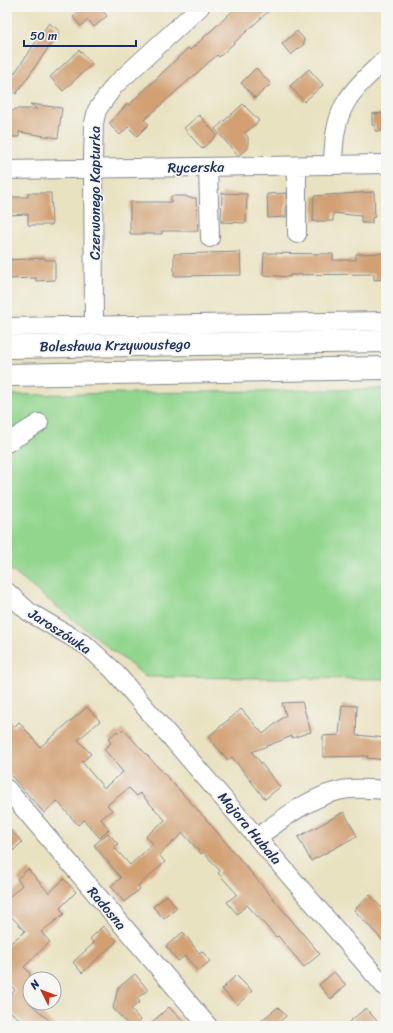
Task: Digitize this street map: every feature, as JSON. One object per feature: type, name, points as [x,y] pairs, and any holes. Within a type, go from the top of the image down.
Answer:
[{"type":"main road","name":"Bolesława Krzywoustego","points":[[7,347],[386,341]]},
{"type":"main road","name":"Bolesława Krzywoustego","points":[[216,371],[208,366],[205,360],[207,354],[222,344]]},
{"type":"main road","name":"Bolesława Krzywoustego","points":[[7,375],[386,368]]},
{"type":"street","name":"Czerwonego Kapturka","points":[[94,326],[93,168],[94,123],[97,110],[114,86],[200,7]]},
{"type":"street","points":[[333,165],[333,138],[339,115],[352,94],[364,79],[386,59]]},
{"type":"street","name":"Rycerska","points":[[7,170],[386,164]]},
{"type":"street","points":[[297,166],[297,234]]},
{"type":"street","points":[[208,167],[210,238]]},
{"type":"street","points":[[7,327],[386,321]]},
{"type":"street","points":[[7,443],[39,423]]},
{"type":"street","name":"Jaroszówka","points":[[7,592],[29,612],[87,646],[113,670]]},
{"type":"street","name":"Majora Hubala","points":[[113,670],[258,837],[386,988]]},
{"type":"street","name":"Radosna","points":[[7,789],[208,1026]]},
{"type":"street","points":[[258,837],[293,811],[319,798],[348,789],[386,790]]},
{"type":"green space","points":[[386,389],[386,679],[146,677],[7,567],[7,395]]},
{"type":"building","points":[[76,7],[103,7],[101,9],[107,16],[94,27],[88,20],[81,26],[73,17],[80,11]]},
{"type":"building","points":[[237,7],[273,7],[219,57],[217,55],[144,120],[149,124],[137,136],[128,127],[120,135],[109,124],[127,104],[129,105],[188,48],[190,50]]},
{"type":"building","points":[[49,23],[60,31],[16,94],[7,87],[7,84]]},
{"type":"building","points":[[297,31],[304,39],[304,44],[291,55],[282,44]]},
{"type":"building","points":[[79,50],[92,64],[63,91],[50,77]]},
{"type":"building","points":[[256,68],[271,84],[255,98],[241,83]]},
{"type":"building","points":[[309,69],[323,85],[304,102],[290,86]]},
{"type":"building","points":[[30,104],[62,108],[58,138],[19,132],[19,137],[7,137],[7,117],[15,109],[37,109]]},
{"type":"building","points":[[243,104],[259,121],[245,133],[248,137],[248,148],[238,156],[215,129]]},
{"type":"building","points":[[386,113],[386,131],[375,131],[375,125],[372,125],[372,114]]},
{"type":"building","points":[[199,115],[217,135],[202,149],[184,128]]},
{"type":"building","points":[[374,192],[375,217],[372,218],[372,223],[361,223],[361,216],[333,213],[333,221],[313,221],[314,196]]},
{"type":"building","points":[[28,193],[51,193],[52,225],[28,225],[28,214],[7,215],[7,197],[28,197]]},
{"type":"building","points":[[222,193],[247,194],[246,223],[221,222]]},
{"type":"building","points":[[286,193],[286,217],[268,218],[267,194]]},
{"type":"building","points":[[171,196],[196,198],[198,231],[162,231],[162,234],[130,234],[130,202],[171,202]]},
{"type":"building","points":[[240,252],[241,275],[174,276],[174,254]]},
{"type":"building","points":[[264,253],[333,254],[333,260],[356,260],[356,254],[386,253],[386,279],[374,280],[374,274],[290,275],[290,277],[263,275]]},
{"type":"building","points":[[45,258],[45,260],[55,260],[55,280],[36,281],[36,278],[7,279],[7,260]]},
{"type":"building","points":[[302,702],[311,732],[292,738],[292,736],[252,752],[280,787],[265,799],[232,757],[228,760],[208,737],[241,709],[263,734],[286,715],[282,703]]},
{"type":"building","points":[[342,705],[357,706],[356,735],[386,738],[386,760],[367,758],[368,756],[323,757],[323,736],[339,735]]},
{"type":"building","points":[[87,707],[100,721],[78,740],[91,754],[82,762],[104,788],[123,772],[104,749],[111,743],[108,739],[117,731],[119,733],[123,729],[205,818],[320,954],[304,967],[278,936],[276,937],[247,905],[237,914],[227,902],[237,894],[218,873],[220,871],[203,852],[201,854],[183,833],[159,855],[165,862],[138,886],[140,889],[124,902],[111,886],[121,878],[94,845],[108,833],[118,844],[114,847],[130,865],[153,844],[146,836],[165,820],[140,793],[137,796],[129,788],[107,805],[112,810],[101,819],[109,829],[100,838],[84,820],[78,825],[57,801],[44,813],[7,771],[7,719],[14,727],[19,722],[40,747]]},
{"type":"building","points":[[344,812],[357,836],[311,861],[298,837]]},
{"type":"building","points":[[7,826],[22,842],[7,857]]},
{"type":"building","points":[[28,869],[49,893],[64,879],[76,892],[60,908],[64,914],[41,932],[50,942],[24,967],[28,971],[22,971],[22,1011],[39,1011],[55,1026],[28,1026],[7,1009],[7,999],[15,990],[7,982],[7,946],[25,931],[7,912],[7,899],[22,885],[17,879]]},
{"type":"building","points":[[167,895],[177,908],[164,919],[153,907]]},
{"type":"building","points":[[370,895],[386,913],[386,944],[354,910]]},
{"type":"building","points":[[103,926],[117,941],[82,973],[73,962],[94,943],[90,939]]},
{"type":"building","points":[[183,932],[199,953],[202,951],[210,961],[198,971],[185,956],[178,961],[166,946]]},
{"type":"building","points":[[334,972],[346,985],[331,999],[319,985]]},
{"type":"building","points":[[135,974],[148,990],[137,998],[140,1002],[131,1009],[141,1021],[135,1026],[129,1026],[113,1008],[118,988]]},
{"type":"building","points":[[236,975],[252,991],[237,1005],[222,989]]},
{"type":"building","points":[[169,1007],[187,1026],[148,1026]]},
{"type":"building","points":[[278,1007],[286,1016],[275,1026],[255,1026]]},
{"type":"building","points":[[366,1008],[381,1026],[344,1026]]}]
